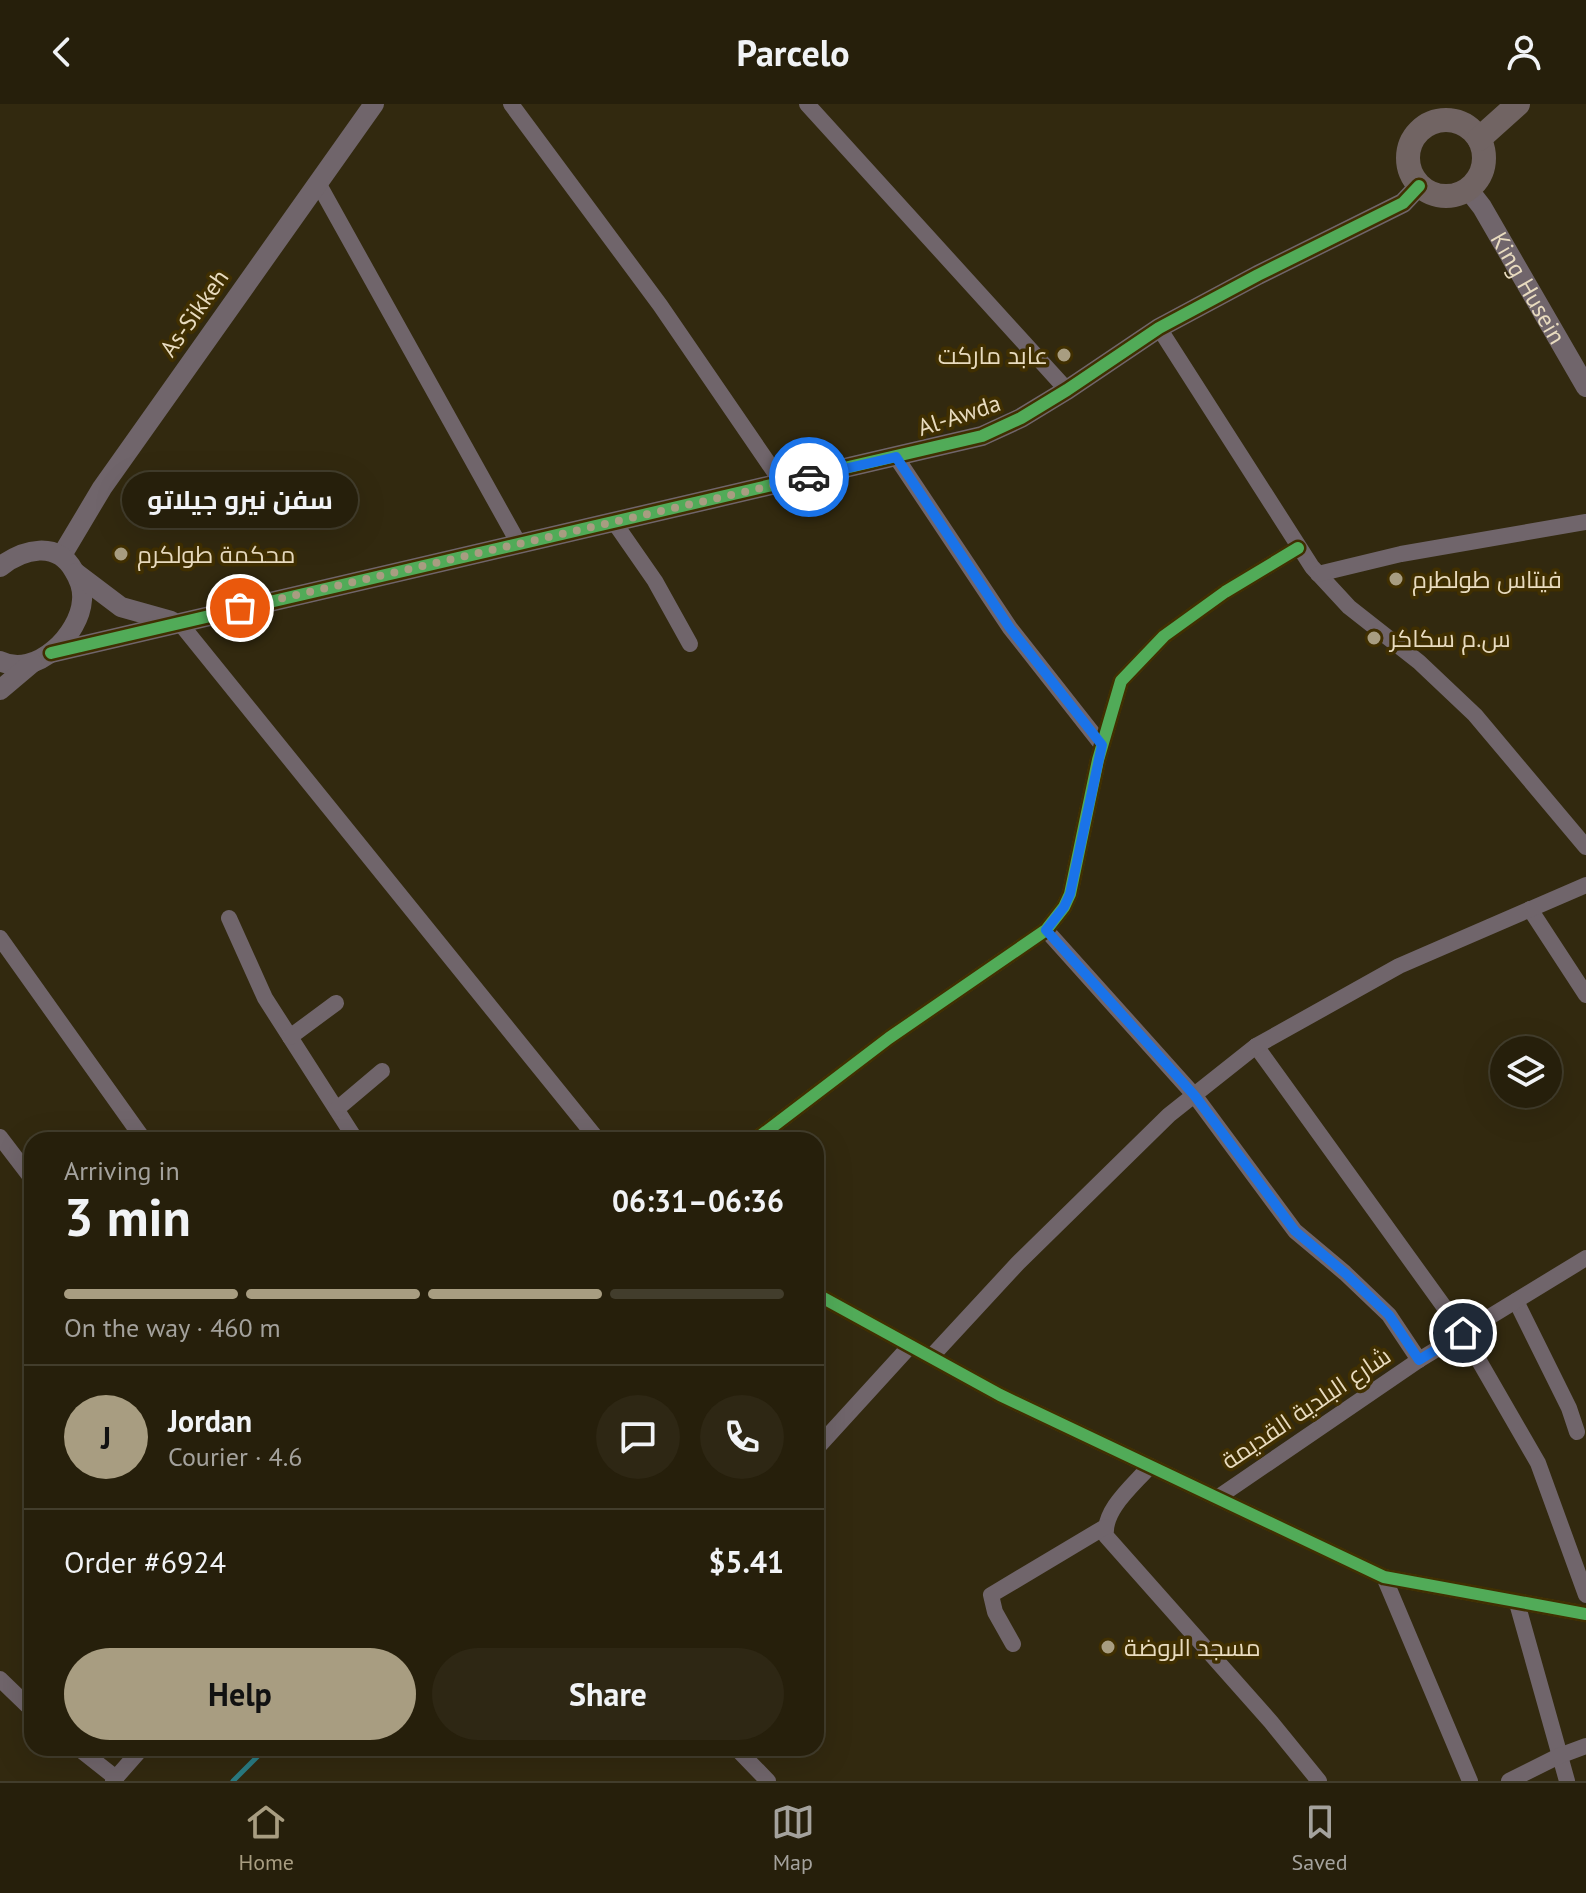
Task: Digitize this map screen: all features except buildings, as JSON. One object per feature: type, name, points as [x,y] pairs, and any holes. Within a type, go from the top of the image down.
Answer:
[{"type":"main road","points":[[1479,139],[1518,104]]},
{"type":"main road","points":[[1426,113],[1464,124],[1479,139],[1483,149],[1482,172],[1468,189],[1448,197],[1428,192],[1419,186],[1408,167],[1409,145],[1426,113]]},
{"type":"street","name":"As-Sikkeh","points":[[68,563],[102,488],[374,104]]},
{"type":"street","points":[[511,104],[660,305],[782,483]]},
{"type":"street","points":[[807,104],[1067,390]]},
{"type":"street","points":[[318,183],[519,544]]},
{"type":"street","name":"Al-Awda","points":[[51,653],[982,436],[1021,418],[1067,390],[1159,328],[1403,203],[1419,186]]},
{"type":"street","name":"King Husein","points":[[1468,189],[1482,207],[1586,387]]},
{"type":"street","points":[[1159,328],[1298,548],[1318,574],[1349,607],[1419,662],[1475,715],[1586,847]]},
{"type":"street","points":[[896,457],[1010,628],[1102,745]]},
{"type":"street","points":[[614,522],[655,581],[690,644]]},
{"type":"street","points":[[1318,574],[1401,554],[1586,522]]},
{"type":"street","points":[[766,1132],[889,1038],[1046,930],[1070,894],[1102,745],[1121,681],[1164,636],[1225,592],[1298,548]]},
{"type":"street","points":[[0,566],[17,555],[35,550],[68,563],[121,607],[179,622],[592,1132]]},
{"type":"street","points":[[0,690],[32,663],[51,653],[65,639],[78,615],[82,600],[80,583],[68,563]]},
{"type":"street","points":[[0,661],[6,664],[32,663]]},
{"type":"street","points":[[931,1357],[1018,1263],[1169,1115],[1256,1046],[1399,966],[1586,885]]},
{"type":"street","points":[[1530,909],[1586,995]]},
{"type":"street","points":[[229,918],[265,998],[351,1132]]},
{"type":"street","points":[[1046,930],[1195,1096],[1295,1231],[1389,1315],[1419,1360]]},
{"type":"street","points":[[0,938],[138,1132]]},
{"type":"street","points":[[290,1037],[336,1003]]},
{"type":"street","points":[[1256,1046],[1463,1333],[1538,1463],[1586,1595]]},
{"type":"street","points":[[337,1109],[382,1071]]},
{"type":"street","points":[[0,1137],[24,1168]]},
{"type":"street","name":"شارع البلدية القديمة","points":[[1217,1498],[1419,1360],[1586,1258]]},
{"type":"street","points":[[824,1298],[1000,1395],[1384,1577],[1586,1614]]},
{"type":"street","points":[[1516,1301],[1569,1408],[1577,1432]]},
{"type":"street","points":[[824,1440],[910,1346]]},
{"type":"street","points":[[1150,1466],[1109,1515],[1105,1527],[1110,1543],[1271,1722],[1319,1781]]},
{"type":"street","points":[[1013,1644],[995,1612],[991,1595],[1105,1527]]},
{"type":"street","points":[[1384,1577],[1470,1781]]},
{"type":"street","points":[[1517,1603],[1567,1781]]},
{"type":"street","points":[[0,1679],[24,1702]]},
{"type":"street","points":[[1509,1781],[1586,1746]]},
{"type":"street","points":[[87,1756],[114,1779],[135,1756]]},
{"type":"street","points":[[744,1756],[768,1781]]},
{"type":"waterway","points":[[233,1781],[258,1756]]},
{"type":"cycle path","points":[[51,653],[982,436],[1021,418],[1067,390],[1159,328],[1403,203],[1419,186]]},
{"type":"cycle path","points":[[766,1132],[889,1038],[1046,930],[1070,894],[1098,760],[1121,681],[1164,636],[1225,592],[1298,548]]},
{"type":"cycle path","points":[[824,1298],[1000,1395],[1384,1577],[1586,1614]]},
{"type":"way so far","points":[[240,608],[809,477]]},
{"type":"place","name":"عابد ماركت","points":[[1064,355]]},
{"type":"place","name":"محكمة طولكرم","points":[[121,554]]},
{"type":"place","name":"فيتاس طولطرم","points":[[1396,579]]},
{"type":"place","name":"سفن نيرو جيلاتو","points":[[240,608]]},
{"type":"place","name":"س.م سكاكر","points":[[1374,638]]},
{"type":"place","name":"مسجد الروضة","points":[[1108,1647]]},
{"type":"route","points":[[809,477],[896,457],[1010,628],[1102,745],[1070,894],[1046,930],[1195,1096],[1295,1231],[1389,1315],[1419,1360],[1463,1333]]}]
